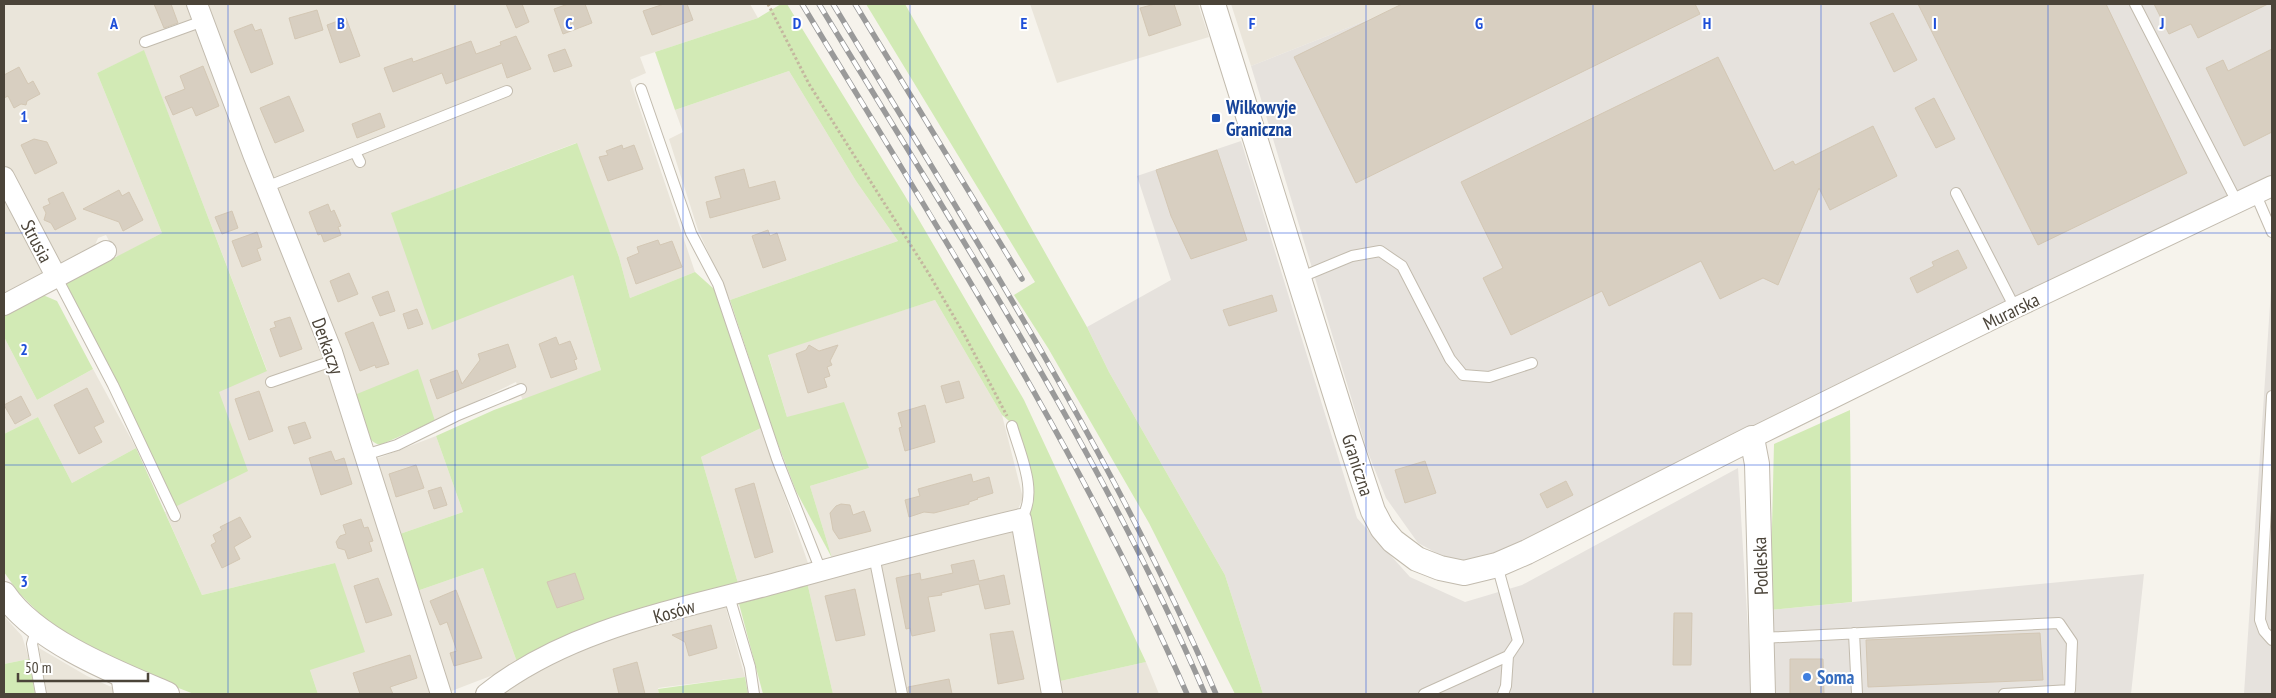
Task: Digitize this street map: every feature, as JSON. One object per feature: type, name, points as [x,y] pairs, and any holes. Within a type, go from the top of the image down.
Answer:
[{"type":"street","name":"Graniczna","points":[[1213,4],[1373,511],[1382,528],[1393,541],[1416,559],[1440,568],[1464,573],[1497,565],[1527,552],[1752,438]]},
{"type":"street","name":"Derkaczy","points":[[200,12],[334,360],[441,694]]},
{"type":"street","name":"Strusia","points":[[4,177],[57,278]]},
{"type":"street","name":"Murarska","points":[[1752,438],[2015,308],[2238,204],[2264,190]]},
{"type":"street","name":"Strusia","points":[[4,305],[106,251]]},
{"type":"street","name":"Podleska","points":[[1752,438],[1757,464],[1763,694]]},
{"type":"street","name":"Kosów","points":[[486,694],[532,663],[600,632],[930,540],[1021,519]]},
{"type":"street","points":[[1021,519],[1052,694]]},
{"type":"street","points":[[4,594],[21,614],[122,684],[167,694]]},
{"type":"lane","points":[[2135,4],[2238,204]]},
{"type":"lane","points":[[145,42],[200,12]]},
{"type":"lane","points":[[641,89],[691,233],[718,284],[778,459],[821,571]]},
{"type":"lane","points":[[266,187],[507,91]]},
{"type":"lane","points":[[355,152],[360,162]]},
{"type":"lane","points":[[2264,190],[2272,232]]},
{"type":"lane","points":[[1956,193],[2015,308]]},
{"type":"lane","points":[[1299,278],[1352,256],[1380,251],[1402,266],[1450,359],[1463,374],[1490,377],[1532,363]]},
{"type":"lane","points":[[57,278],[113,385],[174,516]]},
{"type":"lane","points":[[270,382],[334,360]]},
{"type":"lane","points":[[365,455],[396,445],[456,416],[521,389]]},
{"type":"lane","points":[[2272,396],[2260,620],[2264,631],[2272,640]]},
{"type":"lane","points":[[1012,426],[1028,491],[1028,504],[1021,519]]},
{"type":"lane","points":[[874,556],[902,694]]},
{"type":"lane","points":[[1497,565],[1518,641],[1508,656],[1506,686],[1503,694]]},
{"type":"lane","points":[[728,596],[750,667],[754,694]]},
{"type":"lane","points":[[1762,638],[2059,623],[2072,642],[2070,690],[2004,694]]},
{"type":"lane","points":[[37,626],[32,644],[41,694]]},
{"type":"lane","points":[[1854,633],[1857,694]]},
{"type":"lane","points":[[1424,694],[1508,656]]},
{"type":"path","points":[[768,4],[809,84],[964,334],[1012,426]]},
{"type":"shaded area","points":[[4,4],[191,4],[309,310],[434,694],[318,694],[310,670],[335,563],[202,595],[165,512],[175,507],[219,391],[267,370],[144,51],[97,73],[162,233],[117,257],[106,235],[98,238],[93,250],[4,296]]},
{"type":"shaded area","points":[[203,4],[750,4],[758,18],[640,57],[646,73],[630,80],[695,272],[630,298],[619,257],[576,143],[392,213],[573,275],[601,370],[523,401],[516,382],[435,421],[352,396]]},
{"type":"shaded area","points":[[1030,4],[1198,4],[1209,37],[1057,83]]},
{"type":"shaded area","points":[[1231,4],[1408,4],[1251,66]]},
{"type":"shaded area","points":[[1408,4],[2272,4],[2272,177],[1516,548],[1457,564],[1418,543],[1386,498],[1367,450],[1251,66]]},
{"type":"shaded area","points":[[789,71],[856,181],[898,241],[730,300],[698,230],[669,139],[683,132],[675,110]]},
{"type":"shaded area","points":[[1241,141],[1357,518],[1410,577],[1465,602],[1522,585],[1738,468],[1752,694],[1263,694],[1225,575],[1109,372],[1087,327],[1171,280],[1137,176]]},
{"type":"shaded area","points":[[2272,275],[2272,694],[2244,694]]},
{"type":"shaded area","points":[[935,300],[1002,415],[1023,498],[1018,509],[832,558],[810,486],[869,468],[787,417],[768,354]]},
{"type":"shaded area","points":[[4,337],[37,400],[93,369],[136,448],[72,483],[38,417],[4,434]]},
{"type":"shaded area","points":[[761,428],[808,563],[738,583],[701,457]]},
{"type":"shaded area","points":[[436,436],[463,512],[397,535],[376,459]]},
{"type":"shaded area","points":[[1015,530],[1048,694],[833,694],[807,582]]},
{"type":"shaded area","points":[[483,568],[517,662],[506,670],[449,692],[417,591]]},
{"type":"shaded area","points":[[2144,574],[2131,694],[1773,694],[1770,610]]},
{"type":"shaded area","points":[[725,605],[745,677],[658,688],[659,694],[500,694],[551,662],[598,640]]},
{"type":"shaded area","points":[[4,616],[22,636],[29,659],[4,664]]},
{"type":"shaded area","points":[[39,648],[87,676],[127,694],[47,694]]},
{"type":"shaded area","points":[[1146,662],[1159,694],[1057,694],[1056,682]]},
{"type":"green space","points":[[781,4],[787,4],[905,196],[1024,400],[1146,662],[1056,682],[1026,520],[1034,499],[1028,468],[1015,426],[1002,415],[935,300],[768,355],[787,417],[844,402],[869,468],[810,486],[832,558],[796,491],[773,431],[730,300],[898,241],[856,181],[789,71],[675,110],[655,52],[758,18]]},
{"type":"green space","points":[[866,4],[905,4],[1087,327],[1109,372],[1225,575],[1263,694],[1235,694],[1149,523],[1048,348],[1014,295],[1035,282]]},
{"type":"green space","points":[[144,50],[267,371],[219,392],[248,471],[175,507],[66,283],[162,233],[97,73]]},
{"type":"green space","points":[[577,143],[619,257],[630,298],[695,272],[714,289],[761,428],[701,457],[738,583],[626,615],[517,662],[483,568],[417,591],[397,535],[463,512],[436,436],[494,410],[601,370],[573,275],[432,330],[391,213]]},
{"type":"green space","points":[[43,295],[57,301],[93,369],[37,400],[4,337],[4,315]]},
{"type":"green space","points":[[418,369],[435,421],[380,445],[374,442],[364,432],[352,396]]},
{"type":"green space","points":[[1850,410],[1852,602],[1770,610],[1774,444]]},
{"type":"green space","points":[[38,417],[72,483],[136,448],[202,595],[335,563],[365,652],[310,670],[318,694],[194,694],[137,672],[67,634],[44,618],[18,592],[4,572],[4,434]]},
{"type":"green space","points":[[807,582],[833,694],[763,694],[738,600]]},
{"type":"green space","points":[[29,659],[35,694],[4,694],[4,664]]},
{"type":"green space","points":[[745,677],[748,694],[659,694],[658,689]]},
{"type":"building","points":[[154,4],[171,4],[178,23],[164,28]]},
{"type":"building","points":[[506,4],[522,4],[529,22],[516,28]]},
{"type":"building","points":[[568,4],[585,4],[592,23],[563,34],[554,9]]},
{"type":"building","points":[[664,4],[687,4],[693,20],[652,35],[643,11]]},
{"type":"building","points":[[1155,4],[1174,4],[1181,25],[1149,36],[1140,8]]},
{"type":"building","points":[[1402,4],[1695,4],[1700,14],[1356,183],[1294,57]]},
{"type":"building","points":[[1918,4],[2106,4],[2187,173],[2038,245]]},
{"type":"building","points":[[2154,4],[2268,4],[2198,38],[2191,24],[2169,34]]},
{"type":"building","points":[[317,10],[323,30],[295,39],[289,18]]},
{"type":"building","points":[[1893,13],[1917,60],[1894,72],[1870,23]]},
{"type":"building","points":[[346,18],[360,56],[340,63],[327,25]]},
{"type":"building","points":[[252,24],[255,31],[261,29],[273,64],[251,73],[234,31]]},
{"type":"building","points":[[516,36],[531,69],[507,78],[502,63],[446,84],[442,73],[393,92],[384,68],[412,58],[413,62],[471,41],[476,54],[501,45],[500,42]]},
{"type":"building","points":[[565,49],[572,66],[554,72],[548,55]]},
{"type":"building","points":[[2272,49],[2272,132],[2244,146],[2206,68],[2223,60],[2228,71]]},
{"type":"building","points":[[1718,57],[1774,171],[1793,161],[1795,165],[1873,126],[1897,176],[1830,210],[1819,188],[1778,285],[1763,278],[1720,299],[1701,261],[1609,306],[1602,291],[1511,335],[1483,278],[1503,268],[1461,182]]},
{"type":"building","points":[[203,66],[219,106],[196,116],[192,107],[173,115],[165,97],[185,89],[180,76]]},
{"type":"building","points":[[19,67],[28,84],[33,81],[40,94],[27,101],[26,105],[21,104],[14,108],[8,96],[4,98],[4,75]]},
{"type":"building","points":[[289,96],[304,131],[275,143],[260,108]]},
{"type":"building","points":[[1934,98],[1955,139],[1936,148],[1915,108]]},
{"type":"building","points":[[380,113],[385,127],[357,138],[352,124]]},
{"type":"building","points":[[34,139],[47,142],[57,163],[35,174],[21,145]]},
{"type":"building","points":[[622,145],[623,149],[634,145],[643,169],[608,181],[599,157],[608,155],[606,151]]},
{"type":"building","points":[[1217,150],[1247,240],[1191,259],[1171,216],[1156,170]]},
{"type":"building","points":[[744,169],[749,188],[775,181],[780,199],[710,218],[706,202],[721,198],[715,177]]},
{"type":"building","points":[[119,190],[122,196],[129,192],[143,220],[123,231],[119,222],[83,209]]},
{"type":"building","points":[[63,192],[76,219],[55,230],[51,223],[44,220],[46,213],[43,207],[50,204],[48,199]]},
{"type":"building","points":[[328,204],[331,212],[334,210],[341,226],[338,227],[341,235],[324,242],[321,234],[318,235],[309,212]]},
{"type":"building","points":[[232,211],[238,228],[222,234],[215,217]]},
{"type":"building","points":[[768,230],[770,236],[777,233],[786,260],[763,268],[752,236]]},
{"type":"building","points":[[257,232],[262,247],[257,249],[261,260],[242,267],[232,241]]},
{"type":"building","points":[[658,240],[660,245],[672,241],[682,267],[636,284],[627,258],[639,253],[637,247]]},
{"type":"building","points":[[1958,250],[1967,268],[1917,293],[1910,278],[1934,266],[1932,262]]},
{"type":"building","points":[[349,273],[358,294],[338,302],[330,281]]},
{"type":"building","points":[[388,291],[395,311],[380,316],[372,297]]},
{"type":"building","points":[[1272,295],[1277,311],[1229,326],[1223,310]]},
{"type":"building","points":[[417,309],[423,324],[408,329],[403,314]]},
{"type":"building","points":[[290,317],[302,349],[280,357],[270,329],[276,327],[274,322]]},
{"type":"building","points":[[373,322],[389,364],[376,368],[375,365],[360,371],[345,333]]},
{"type":"building","points":[[556,337],[559,345],[570,341],[577,359],[574,360],[577,369],[551,378],[539,344]]},
{"type":"building","points":[[508,344],[516,367],[437,399],[430,380],[457,370],[462,384],[480,360],[478,354]]},
{"type":"building","points":[[809,345],[819,351],[838,345],[830,361],[832,365],[827,367],[830,376],[824,378],[827,387],[808,393],[796,354],[806,350]]},
{"type":"building","points":[[959,381],[964,398],[946,403],[941,386]]},
{"type":"building","points":[[87,388],[104,422],[94,427],[102,442],[79,454],[54,405]]},
{"type":"building","points":[[259,391],[273,431],[249,440],[235,399]]},
{"type":"building","points":[[21,396],[31,415],[15,424],[4,405]]},
{"type":"building","points":[[925,405],[935,442],[905,451],[899,428],[902,427],[898,413]]},
{"type":"building","points":[[305,422],[311,438],[294,444],[288,427]]},
{"type":"building","points":[[331,451],[335,461],[344,458],[352,484],[321,495],[309,458]]},
{"type":"building","points":[[1425,461],[1436,493],[1405,503],[1395,470]]},
{"type":"building","points":[[416,465],[424,488],[396,497],[389,474]]},
{"type":"building","points":[[971,474],[973,482],[989,477],[993,493],[977,498],[969,502],[969,504],[934,513],[924,512],[909,517],[905,500],[920,496],[918,489]]},
{"type":"building","points":[[1566,481],[1573,495],[1547,508],[1540,494]]},
{"type":"building","points":[[754,483],[773,552],[755,558],[735,489]]},
{"type":"building","points":[[441,487],[447,505],[434,509],[428,491]]},
{"type":"building","points":[[841,504],[850,505],[853,515],[864,511],[871,531],[839,539],[833,530],[830,513],[836,506]]},
{"type":"building","points":[[240,517],[251,537],[234,547],[240,559],[222,568],[211,545],[216,542],[213,535],[222,530],[220,527]]},
{"type":"building","points":[[361,519],[364,528],[368,527],[373,541],[369,542],[372,551],[348,559],[345,550],[338,548],[336,542],[340,536],[346,534],[343,525]]},
{"type":"building","points":[[974,560],[979,581],[1004,575],[1010,604],[985,609],[979,584],[941,593],[942,595],[928,597],[935,631],[912,636],[910,628],[906,629],[896,578],[920,573],[921,580],[953,573],[951,565]]},
{"type":"building","points":[[575,573],[584,599],[557,608],[547,582]]},
{"type":"building","points":[[378,578],[392,615],[366,623],[354,586]]},
{"type":"building","points":[[855,589],[865,635],[836,641],[825,596]]},
{"type":"building","points":[[456,590],[482,658],[454,666],[450,653],[457,651],[447,622],[440,625],[430,601]]},
{"type":"building","points":[[1674,613],[1692,613],[1691,665],[1673,665]]},
{"type":"building","points":[[711,625],[717,648],[689,656],[685,642],[672,635]]},
{"type":"building","points":[[1013,631],[1024,679],[998,684],[990,634]]},
{"type":"building","points":[[2040,633],[2043,680],[1868,687],[1866,640]]},
{"type":"building","points":[[410,655],[417,678],[390,687],[393,694],[360,694],[353,673]]},
{"type":"building","name":"Soma","points":[[1790,659],[1823,659],[1824,694],[1790,694]]},
{"type":"building","points":[[637,662],[645,694],[619,694],[613,669]]},
{"type":"building","points":[[949,679],[952,694],[909,694],[908,687]]},
{"type":"railway","points":[[802,4],[956,257],[1054,429],[1146,604],[1187,694]]},
{"type":"railway","points":[[819,4],[973,257],[1073,429],[1120,516],[1164,604],[1205,694]]},
{"type":"railway","points":[[833,4],[987,257],[1085,429],[1175,604],[1216,694]]},
{"type":"railway","points":[[855,4],[1022,279]]},
{"type":"place","name":"Wilkowyje Graniczna","points":[[1216,118]]},
{"type":"place","name":"Soma","points":[[1807,677]]}]
